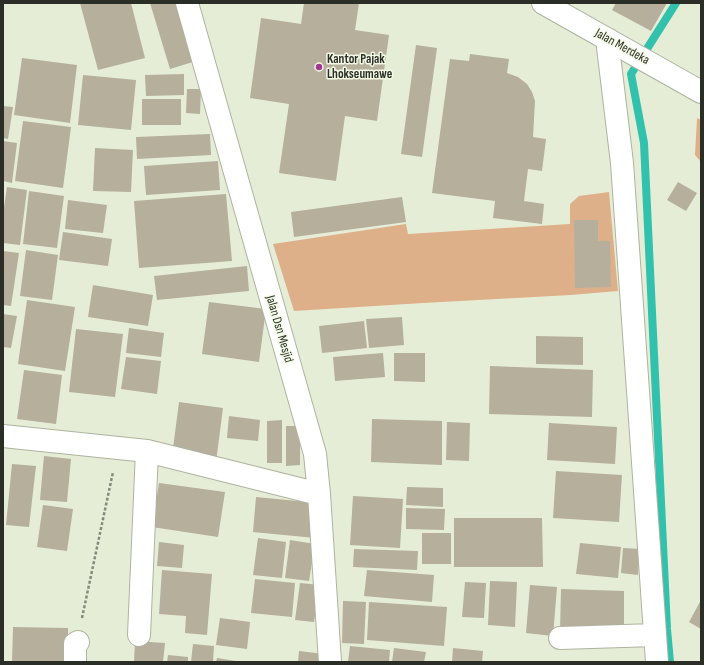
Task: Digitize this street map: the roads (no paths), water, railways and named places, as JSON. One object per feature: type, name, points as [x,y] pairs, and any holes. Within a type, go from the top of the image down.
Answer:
[{"type":"street","name":"Jalan Dsn Mesjid","points":[[187,3],[314,454],[319,494],[330,662]]},
{"type":"street","name":"Jalan Merdeka","points":[[543,3],[694,85]]},
{"type":"street","points":[[610,40],[622,163],[657,662]]},
{"type":"street","points":[[3,436],[148,451],[319,494]]},
{"type":"street","points":[[139,635],[148,451]]},
{"type":"street","points":[[560,638],[655,635]]},
{"type":"waterway","points":[[670,662],[667,629],[644,143],[631,74],[676,3]]},
{"type":"place","name":"Kantor Pajak Lhokseumawe","points":[[319,67]]}]
